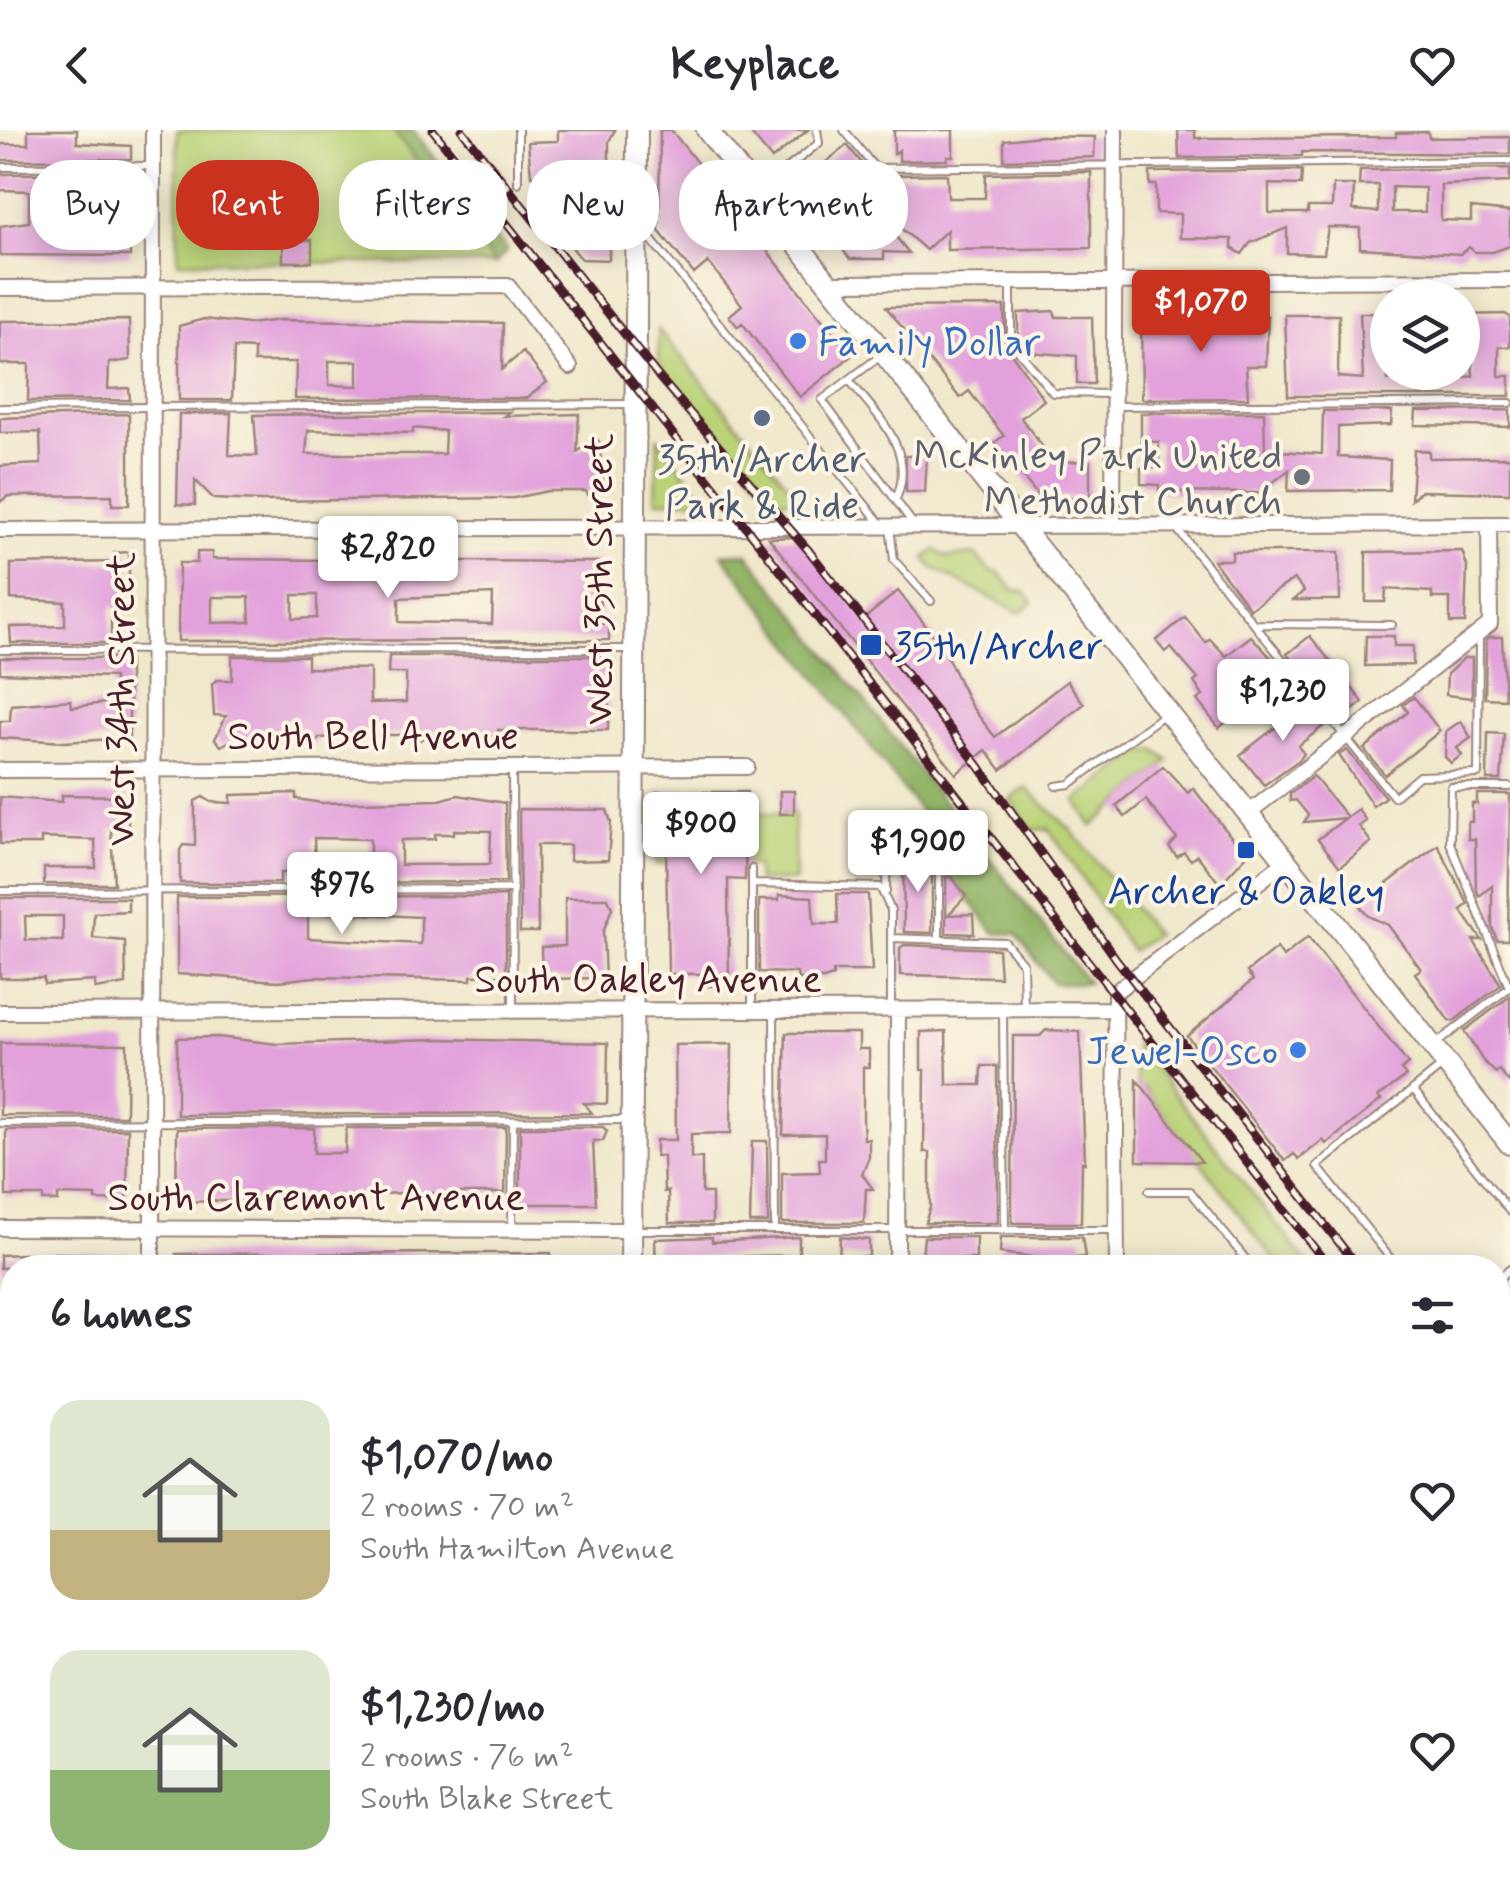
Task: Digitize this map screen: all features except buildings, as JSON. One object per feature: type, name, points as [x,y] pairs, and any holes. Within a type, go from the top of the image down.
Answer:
[{"type":"main road","name":"West 35th Street","points":[[637,130],[637,160]]},
{"type":"main road","points":[[706,130],[730,160]]},
{"type":"main road","name":"West 35th Street","points":[[631,1255],[636,250]]},
{"type":"main road","points":[[802,250],[1510,1144]]},
{"type":"street","name":"West 34th Street","points":[[152,130],[152,160]]},
{"type":"street","points":[[1113,524],[1115,130]]},
{"type":"street","name":"West 34th Street","points":[[152,250],[152,1255]]},
{"type":"street","points":[[828,283],[1510,280]]},
{"type":"street","points":[[0,288],[508,286],[570,368]]},
{"type":"street","points":[[1247,814],[1490,624],[1489,524]]},
{"type":"street","points":[[0,530],[1510,524]]},
{"type":"street","name":"South Bell Avenue","points":[[0,770],[747,767]]},
{"type":"street","points":[[1116,1255],[1116,992],[1285,862]]},
{"type":"street","name":"South Oakley Avenue","points":[[0,1012],[1116,1009]]},
{"type":"street","points":[[894,1010],[897,1255]]},
{"type":"street","name":"South Claremont Avenue","points":[[0,1228],[631,1230]]},
{"type":"lane","points":[[518,130],[518,183]]},
{"type":"lane","points":[[798,160],[819,143],[817,130]]},
{"type":"lane","points":[[844,130],[876,168],[1510,161]]},
{"type":"lane","points":[[0,167],[30,167]]},
{"type":"lane","points":[[659,249],[886,526],[894,560],[931,601]]},
{"type":"lane","points":[[1011,282],[1012,341],[1053,394],[1114,400],[1510,403]]},
{"type":"lane","points":[[884,354],[822,400],[914,525]]},
{"type":"lane","points":[[849,380],[902,450],[901,487],[896,499]]},
{"type":"lane","points":[[0,408],[634,404]]},
{"type":"lane","points":[[1173,524],[1394,796],[1419,776],[1478,774],[1478,633]]},
{"type":"lane","points":[[1254,624],[1392,625]]},
{"type":"lane","points":[[0,650],[632,649]]},
{"type":"lane","points":[[1056,786],[1070,784],[1166,713]]},
{"type":"lane","points":[[512,767],[513,1010]]},
{"type":"lane","points":[[1388,1255],[1317,1166],[1413,1090],[1439,1055],[1510,986],[1450,843],[1451,787],[1510,786]]},
{"type":"lane","points":[[894,1010],[886,848],[939,848],[939,940]]},
{"type":"lane","points":[[752,870],[752,1010]]},
{"type":"lane","points":[[752,884],[873,884],[886,894]]},
{"type":"lane","points":[[0,891],[513,889]]},
{"type":"lane","points":[[891,938],[1006,942],[1023,964],[1024,1010]]},
{"type":"lane","points":[[774,1010],[774,1230]]},
{"type":"lane","points":[[1004,1010],[1006,1230]]},
{"type":"lane","points":[[1413,1090],[1510,1212]]},
{"type":"lane","points":[[0,1123],[631,1120]]},
{"type":"lane","points":[[512,1229],[514,1121]]},
{"type":"lane","points":[[1149,1191],[1190,1191],[1242,1255]]},
{"type":"lane","points":[[631,1230],[1116,1230]]},
{"type":"green space","points":[[177,130],[393,130],[416,160],[339,160],[339,250],[484,250],[495,264],[178,261],[178,250],[319,250],[319,160],[177,160]]},
{"type":"green space","points":[[393,130],[413,130],[436,160],[416,160]]},
{"type":"green space","points":[[484,250],[506,250],[507,251],[495,264]]},
{"type":"green space","points":[[658,329],[801,500],[774,499],[659,365]]},
{"type":"green space","points":[[658,438],[706,500],[656,500]]},
{"type":"green space","points":[[935,550],[948,557],[975,554],[990,571],[999,572],[1013,590],[1024,591],[1033,602],[1020,613],[933,568],[925,558]]},
{"type":"green space","points":[[747,553],[1088,983],[1053,983],[1016,934],[995,933],[952,878],[946,877],[946,845],[722,554]]},
{"type":"green space","points":[[1155,750],[1169,761],[1092,826],[1076,801],[1139,753]]},
{"type":"green space","points":[[1026,788],[1070,829],[1155,934],[1131,951],[1049,829],[1032,830],[1010,799]]},
{"type":"green space","points":[[747,801],[758,801],[759,814],[794,814],[795,881],[757,881],[756,865],[657,864],[657,844],[746,844]]},
{"type":"green space","points":[[1134,1042],[1301,1255],[1271,1255],[1144,1088],[1137,1088]]},
{"type":"railway","points":[[433,130],[1320,1255]]},
{"type":"railway","points":[[462,130],[658,376],[809,551],[979,766],[1117,960],[1349,1255]]},
{"type":"place","name":"Family Dollar","points":[[798,341]]},
{"type":"place","name":"35th/Archer Park & Ride","points":[[762,418]]},
{"type":"place","name":"McKinley Park United Methodist Church","points":[[1302,477]]},
{"type":"place","name":"35th/Archer","points":[[871,645]]},
{"type":"place","name":"Archer & Oakley","points":[[1246,850]]},
{"type":"place","name":"Jewel-Osco","points":[[1298,1050]]}]
